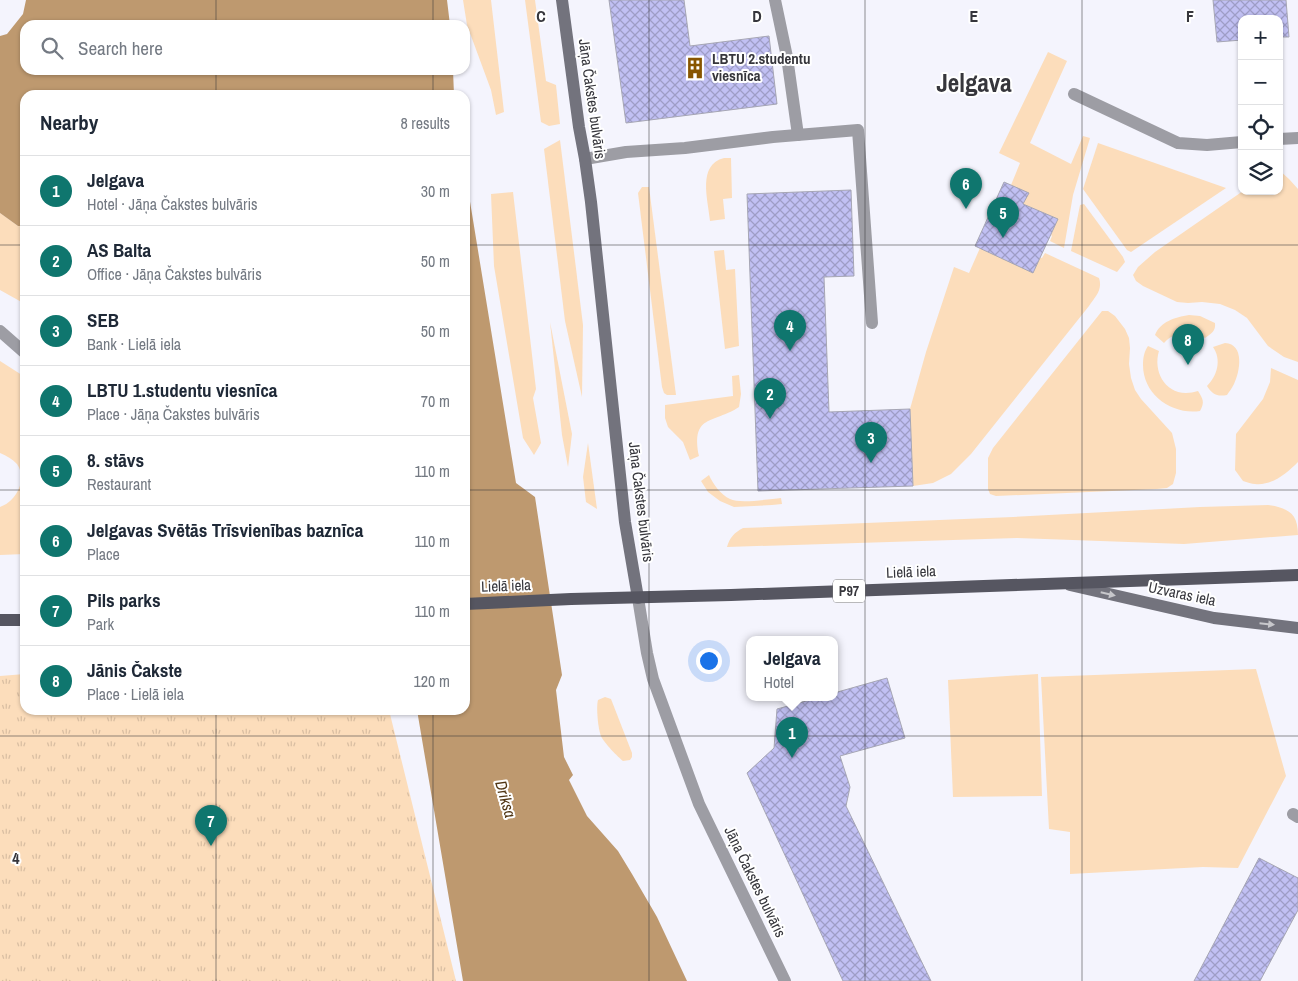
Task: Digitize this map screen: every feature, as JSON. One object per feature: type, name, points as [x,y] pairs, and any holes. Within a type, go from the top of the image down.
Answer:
[{"type":"main road","name":"Lielā iela","points":[[470,604],[1298,575]]},
{"type":"main road","points":[[0,620],[20,620]]},
{"type":"street","name":"Jāņa Čakstes bulvāris","points":[[562,0],[585,158],[626,522],[647,653],[653,679],[698,804],[785,981]]},
{"type":"street","points":[[775,0],[787,57],[798,135]]},
{"type":"street","points":[[1074,94],[1178,143],[1207,145],[1238,142]]},
{"type":"street","points":[[585,158],[626,152],[685,148],[773,137],[858,130],[872,323]]},
{"type":"street","points":[[1283,139],[1298,138]]},
{"type":"street","points":[[0,331],[20,348]]},
{"type":"street","name":"Uzvaras iela","points":[[1060,583],[1214,618],[1298,628]]},
{"type":"green space","points":[[463,0],[491,0],[504,112],[496,115],[491,90],[470,33],[470,20],[466,20]]},
{"type":"green space","points":[[525,0],[535,0],[546,81],[556,85],[560,124],[549,126],[541,122]]},
{"type":"green space","points":[[1048,52],[1067,61],[1030,143],[1071,164],[1083,136],[1090,138],[1073,195],[1064,248],[1050,241],[1057,219],[1023,204],[1011,185],[1020,163],[999,153]]},
{"type":"green space","points":[[560,140],[583,325],[582,397],[565,321],[544,149]]},
{"type":"green space","points":[[1098,143],[1226,188],[1131,252],[1127,250],[1083,189]]},
{"type":"green space","points":[[724,158],[731,158],[732,198],[723,199],[725,219],[710,221],[706,193],[707,175],[710,168],[716,162]]},
{"type":"green space","points":[[1283,174],[1298,189],[1298,362],[1284,357],[1268,346],[1247,318],[1235,310],[1220,304],[1177,302],[1136,281],[1133,275],[1138,267],[1155,252],[1238,194],[1283,195]]},
{"type":"green space","points":[[642,187],[649,187],[676,395],[667,395],[662,387],[638,193]]},
{"type":"green space","points":[[513,192],[536,389],[533,398],[541,443],[534,455],[523,438],[494,266],[491,194]]},
{"type":"green space","points":[[1084,204],[1123,257],[1125,262],[1117,272],[1071,251],[1080,205]]},
{"type":"green space","points":[[0,213],[20,226],[20,301],[0,290]]},
{"type":"green space","points":[[980,248],[1042,258],[1045,253],[1099,278],[1099,290],[1089,306],[971,454],[951,474],[933,483],[913,486],[910,409],[926,352],[954,267],[969,273]]},
{"type":"green space","points":[[724,250],[726,270],[735,269],[739,346],[725,349],[714,251]]},
{"type":"green space","points":[[1102,311],[1108,311],[1115,316],[1125,329],[1129,338],[1129,364],[1135,390],[1172,433],[1176,449],[1176,473],[1173,484],[1167,488],[1157,489],[996,496],[990,494],[988,489],[988,458],[993,448]]},
{"type":"green space","points":[[1189,315],[1200,316],[1215,323],[1214,330],[1205,338],[1195,333],[1184,332],[1173,336],[1164,343],[1155,335],[1164,323]]},
{"type":"green space","points":[[550,322],[572,434],[568,467],[562,435]]},
{"type":"green space","points":[[1225,343],[1236,348],[1239,366],[1236,379],[1227,395],[1220,396],[1213,393],[1207,386],[1216,373],[1218,362],[1213,347]]},
{"type":"green space","points":[[1148,346],[1159,351],[1159,373],[1166,385],[1178,392],[1198,391],[1203,401],[1200,411],[1179,410],[1161,401],[1154,394],[1144,376],[1144,355]]},
{"type":"green space","points":[[0,361],[20,374],[20,470],[17,464],[0,453]]},
{"type":"green space","points":[[1271,368],[1298,380],[1298,462],[1273,481],[1254,484],[1243,481],[1235,470],[1236,434],[1263,399],[1270,382]]},
{"type":"green space","points":[[739,375],[741,394],[739,407],[706,422],[701,427],[697,443],[699,456],[690,460],[683,442],[668,427],[665,418],[665,405],[733,396],[732,376]]},
{"type":"green space","points":[[588,443],[597,509],[586,502],[583,477]]},
{"type":"green space","points":[[709,475],[723,495],[730,499],[747,501],[781,498],[782,504],[734,507],[720,501],[708,492],[701,481]]},
{"type":"green space","points":[[20,486],[20,554],[0,555],[0,507],[11,500]]},
{"type":"green space","points":[[1268,505],[1282,508],[1291,513],[1298,528],[1298,535],[1184,544],[1017,538],[727,547],[733,536],[743,528]]},
{"type":"green space","points":[[1256,669],[1286,776],[1238,868],[1203,867],[1070,874],[1070,832],[1049,829],[1041,677]]},
{"type":"green space","points":[[20,674],[20,715],[390,715],[456,981],[0,981],[0,676]]},
{"type":"green space","points":[[1038,674],[1042,796],[953,797],[948,680]]},
{"type":"green space","points":[[605,697],[611,699],[632,753],[630,760],[623,761],[601,736],[597,703],[598,700]]},
{"type":"water","points":[[26,0],[447,0],[449,20],[20,20],[20,75],[453,75],[454,90],[20,90],[20,226],[18,226],[0,213],[0,36],[7,34],[23,14]]},
{"type":"water","name":"Driksa","points":[[470,202],[516,483],[535,497],[562,675],[556,690],[564,757],[573,775],[569,780],[587,816],[618,851],[632,874],[657,917],[687,981],[463,981],[418,715],[470,715]]},
{"type":"building","name":"LBTU 2.studentu viesnīca","points":[[609,0],[684,0],[690,46],[769,36],[777,104],[626,123]]},
{"type":"building","points":[[1213,0],[1286,0],[1289,37],[1283,37],[1283,15],[1238,15],[1238,40],[1217,42]]},
{"type":"building","points":[[1004,182],[1029,193],[1023,204],[1058,219],[1033,273],[975,246]]},
{"type":"building","points":[[851,190],[854,276],[824,277],[829,412],[910,409],[913,486],[758,491],[747,194]]},
{"type":"building","points":[[887,678],[905,738],[840,756],[850,787],[846,806],[931,981],[843,981],[747,773],[774,748],[777,709],[806,701],[838,701],[838,692]]},
{"type":"building","points":[[1259,858],[1298,878],[1298,910],[1260,981],[1194,981]]},
{"type":"place","name":"LBTU 2.studentu viesnīca","points":[[695,68]]},
{"type":"place","name":"Jelgavas Svētās Trīsvienības baznīca","points":[[966,209]]},
{"type":"place","name":"8. stāvs","points":[[1003,238]]},
{"type":"place","name":"LBTU 1.studentu viesnīca","points":[[790,351]]},
{"type":"place","name":"Jānis Čakste","points":[[1188,365]]},
{"type":"place","name":"AS Balta","points":[[770,419]]},
{"type":"place","name":"SEB","points":[[871,463]]},
{"type":"place","name":"Jelgava","points":[[792,758]]},
{"type":"place","name":"Pils parks","points":[[211,846]]},
{"type":"district","name":"Jelgava","points":[[974,83]]}]
